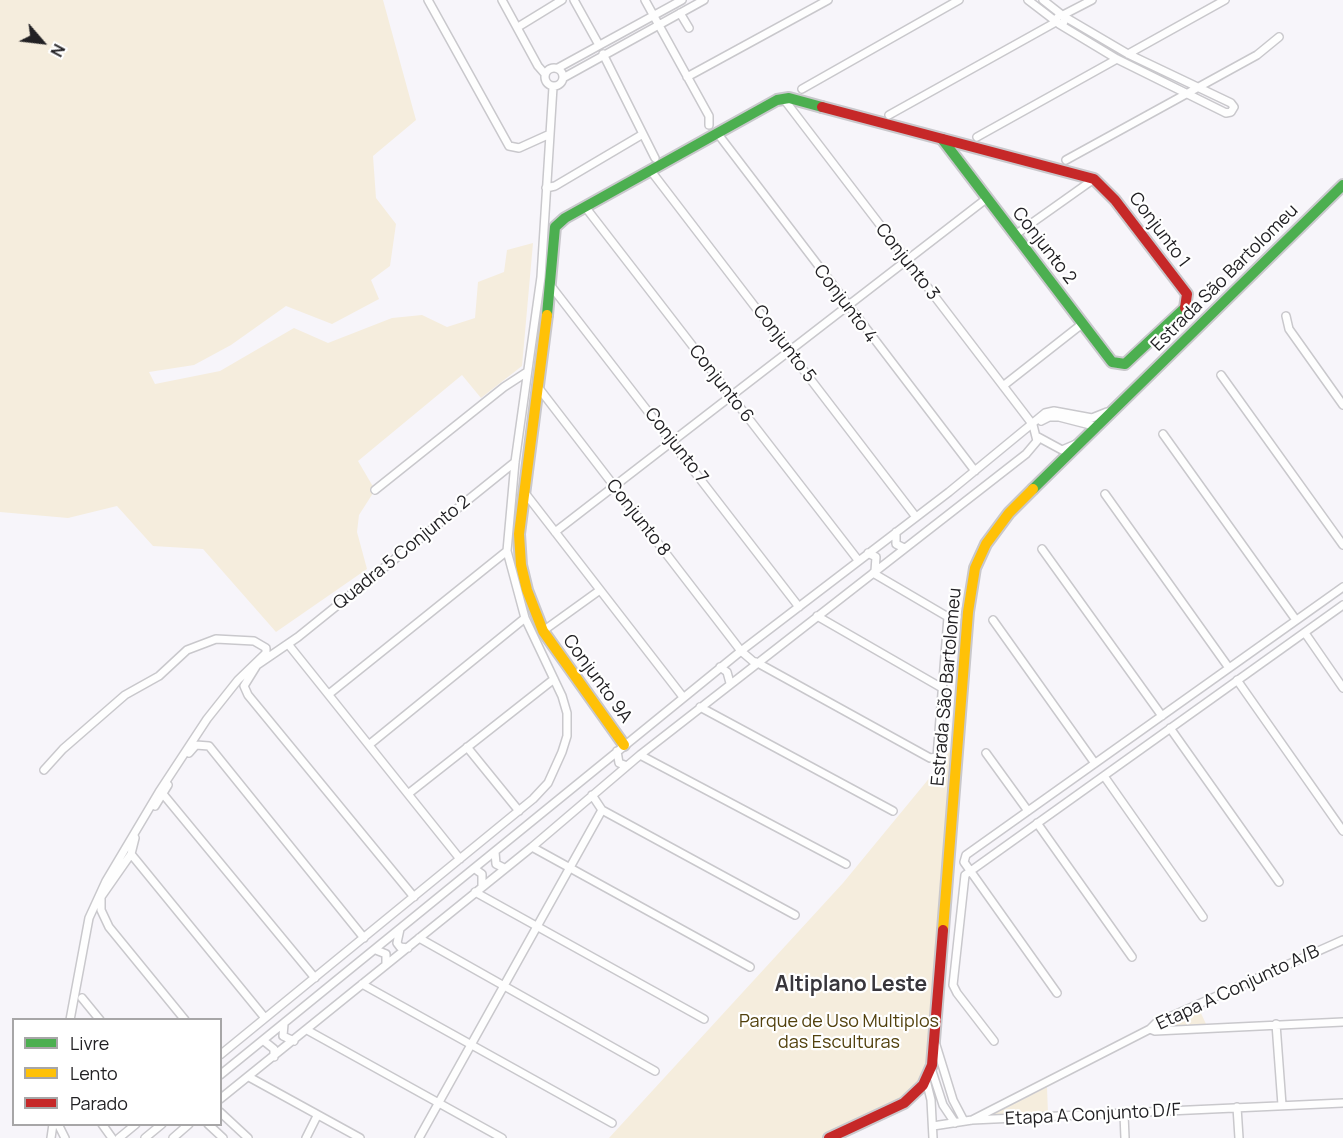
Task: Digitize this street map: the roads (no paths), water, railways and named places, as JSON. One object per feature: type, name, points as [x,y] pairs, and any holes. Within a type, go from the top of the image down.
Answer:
[{"type":"street","points":[[428,0],[509,146],[519,148],[550,134]]},
{"type":"street","points":[[502,0],[538,66],[545,74],[546,82],[553,87]]},
{"type":"street","points":[[518,27],[562,0]]},
{"type":"street","points":[[574,0],[599,45]]},
{"type":"street","points":[[645,0],[709,116],[709,125]]},
{"type":"street","points":[[545,74],[552,68],[558,68],[682,0]]},
{"type":"street","points":[[553,87],[559,85],[563,78],[603,54],[704,0]]},
{"type":"street","points":[[687,77],[828,0]]},
{"type":"street","points":[[802,89],[959,0]]},
{"type":"street","points":[[1028,0],[1057,22],[1117,58],[1226,113],[1231,112],[1234,107],[1231,103],[1128,54],[1063,16],[1043,0]]},
{"type":"street","points":[[1057,22],[1056,16],[1063,16],[1092,0]]},
{"type":"street","points":[[1128,54],[1225,0]]},
{"type":"street","points":[[680,13],[688,28]]},
{"type":"street","points":[[889,115],[1057,22]]},
{"type":"street","points":[[1066,160],[1257,55],[1279,37]]},
{"type":"street","points":[[603,54],[655,158]]},
{"type":"street","points":[[977,137],[1117,58]]},
{"type":"street","points":[[558,68],[563,78]]},
{"type":"street","points":[[222,1053],[519,811],[548,783],[556,769],[567,736],[567,714],[554,679],[525,618],[507,551],[526,372],[541,277],[553,87]]},
{"type":"street","points":[[586,208],[783,98],[1094,179]]},
{"type":"street","name":"Conjunto 3","points":[[783,98],[1033,425],[1038,439]]},
{"type":"street","points":[[546,189],[555,186],[643,134]]},
{"type":"street","name":"Conjunto 4","points":[[718,134],[975,471]]},
{"type":"street","name":"Conjunto 2","points":[[942,139],[1112,362],[1125,364]]},
{"type":"street","name":"Conjunto 5","points":[[651,171],[916,517]]},
{"type":"street","points":[[1016,235],[1094,179]]},
{"type":"street","name":"Conjunto 1","points":[[1094,179],[1115,200],[1187,294],[1189,301],[1186,307],[1125,364]]},
{"type":"street","name":"Estrada São Bartolomeu","points":[[829,1138],[897,1108],[915,1094],[935,1066],[972,579],[980,555],[1000,524],[1343,185]]},
{"type":"street","points":[[555,532],[986,199]]},
{"type":"street","name":"Conjunto 9A","points":[[586,208],[565,218],[555,227],[551,286],[523,491],[519,534],[521,565],[526,590],[543,632],[621,748]]},
{"type":"street","name":"Conjunto 6","points":[[586,208],[858,560]]},
{"type":"street","name":"Conjunto 7","points":[[551,286],[799,607]]},
{"type":"street","points":[[1287,316],[1289,329],[1343,405]]},
{"type":"street","points":[[1003,386],[1082,324]]},
{"type":"street","points":[[375,490],[526,372]]},
{"type":"street","points":[[1221,375],[1343,545]]},
{"type":"street","name":"Conjunto 8","points":[[537,385],[741,651],[755,663],[930,758],[937,757],[939,751],[942,688]]},
{"type":"street","points":[[222,1073],[683,697],[1049,411],[1092,418],[1123,402]]},
{"type":"street","points":[[1033,425],[1054,417],[1098,427]]},
{"type":"street","points":[[1163,434],[1296,620]]},
{"type":"street","points":[[1038,439],[1062,450],[1086,438]]},
{"type":"street","points":[[1038,439],[1066,458]]},
{"type":"street","points":[[222,1097],[532,847],[640,755],[755,663],[1026,454],[1038,439]]},
{"type":"street","name":"Quadra 5 Conjunto 2","points":[[414,897],[248,695],[244,686],[257,666],[288,644],[515,462]]},
{"type":"street","points":[[523,491],[683,697]]},
{"type":"street","points":[[1105,495],[1229,668]]},
{"type":"street","points":[[896,532],[896,544],[904,548]]},
{"type":"street","points":[[1042,549],[1162,716]]},
{"type":"street","points":[[329,694],[507,551]]},
{"type":"street","points":[[868,553],[876,557],[874,572]]},
{"type":"street","points":[[816,616],[942,688],[949,621],[945,614],[874,572]]},
{"type":"street","points":[[1057,993],[964,862],[966,855],[1343,587]]},
{"type":"street","points":[[543,632],[600,590]]},
{"type":"street","points":[[1326,599],[1334,611]]},
{"type":"street","points":[[994,1041],[957,993],[954,985],[962,885],[965,875],[1343,605]]},
{"type":"street","points":[[370,744],[525,618]]},
{"type":"street","points":[[993,620],[1094,762]]},
{"type":"street","points":[[1305,633],[1343,688]]},
{"type":"street","points":[[44,770],[63,749],[124,695],[159,676],[187,650],[216,639],[254,641],[266,648],[266,653],[238,680],[207,719],[159,792],[106,881],[89,918],[70,1018]]},
{"type":"street","points":[[288,644],[460,859]]},
{"type":"street","points":[[1263,644],[1271,657]]},
{"type":"street","points":[[720,668],[727,672],[730,683]]},
{"type":"street","points":[[408,794],[554,679]]},
{"type":"street","points":[[1238,680],[1343,831]]},
{"type":"street","points":[[1193,693],[1201,706]]},
{"type":"street","points":[[700,707],[893,811]]},
{"type":"street","points":[[1170,728],[1279,882]]},
{"type":"street","points":[[1126,742],[1134,753]]},
{"type":"street","points":[[183,1018],[109,927],[100,904],[105,892],[131,854],[134,840],[195,746],[204,744],[209,746],[364,938]]},
{"type":"street","points":[[467,747],[519,811]]},
{"type":"street","points":[[621,748],[618,763],[627,766]]},
{"type":"street","points":[[986,753],[1028,811]]},
{"type":"street","points":[[640,755],[846,864]]},
{"type":"street","points":[[1104,776],[1203,917]]},
{"type":"street","points":[[1060,787],[1069,800]]},
{"type":"street","points":[[163,794],[315,978]]},
{"type":"street","points":[[592,795],[602,810],[795,915]]},
{"type":"street","points":[[419,1138],[602,810]]},
{"type":"street","points":[[1037,823],[1132,957]]},
{"type":"street","points":[[532,847],[750,967]]},
{"type":"street","points":[[495,852],[496,864],[504,868]]},
{"type":"street","points":[[131,854],[265,1018]]},
{"type":"street","points":[[475,868],[482,874],[482,886]]},
{"type":"street","points":[[474,892],[704,1019]]},
{"type":"street","points":[[400,929],[397,942],[400,946],[408,948]]},
{"type":"street","points":[[419,938],[655,1071]]},
{"type":"street","name":"Etapa A Conjunto A/B","points":[[1343,940],[1229,988],[1156,1023],[1150,1029],[1155,1031],[1343,1022]]},
{"type":"street","points":[[376,950],[386,954],[386,964]]},
{"type":"street","points":[[362,984],[612,1123]]},
{"type":"street","points":[[82,998],[98,1018]]},
{"type":"street","points":[[284,1024],[283,1036],[294,1041]]},
{"type":"street","points":[[1276,1024],[1282,1105]]},
{"type":"street","points":[[972,1120],[1150,1029]]},
{"type":"street","points":[[307,1030],[502,1138]]},
{"type":"street","points":[[264,1041],[274,1049],[274,1057]]},
{"type":"street","points":[[935,1066],[949,1085],[964,1121]]},
{"type":"street","points":[[935,1066],[943,1106],[951,1124]]},
{"type":"street","points":[[249,1077],[360,1138]]},
{"type":"street","points":[[926,1080],[931,1100],[933,1138]]},
{"type":"street","points":[[939,1088],[949,1085]]},
{"type":"street","name":"Etapa A Conjunto D/F","points":[[933,1126],[972,1120],[1343,1103]]},
{"type":"street","points":[[1238,1107],[1239,1138]]},
{"type":"street","points":[[222,1114],[247,1138]]},
{"type":"street","points":[[1124,1114],[1125,1138]]},
{"type":"street","points":[[306,1138],[318,1116]]},
{"type":"street","points":[[103,1126],[112,1138]]},
{"type":"street","points":[[119,1138],[135,1126]]},
{"type":"street","points":[[145,1138],[161,1126]]},
{"type":"street","points":[[173,1138],[188,1126]]},
{"type":"street","points":[[209,1126],[223,1138]]},
{"type":"street","points":[[240,1138],[247,1138]]},
{"type":"district","name":"Altiplano Leste","points":[[851,985]]},
{"type":"park label","name":"Parque de Uso Multiplos das Esculturas","points":[[839,1032]]}]
